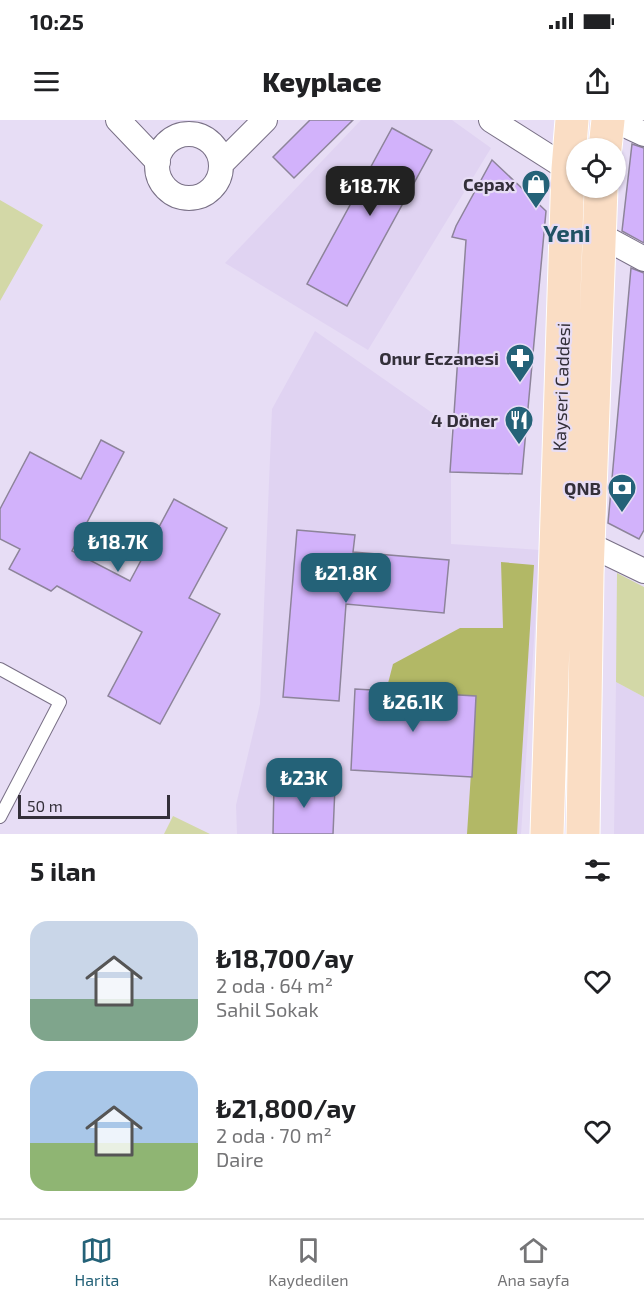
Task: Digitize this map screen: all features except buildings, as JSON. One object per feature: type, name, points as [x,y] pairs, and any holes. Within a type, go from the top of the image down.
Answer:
[{"type":"main road","name":"Kayseri Caddesi","points":[[572,120],[577,138]]},
{"type":"main road","points":[[606,138],[608,120]]},
{"type":"main road","name":"Kayseri Caddesi","points":[[547,834],[588,198]]},
{"type":"main road","name":"Kayseri Caddesi","points":[[583,834],[588,544],[598,234],[592,198]]},
{"type":"street","points":[[118,120],[158,162]]},
{"type":"street","points":[[221,164],[265,120]]},
{"type":"street","points":[[490,120],[566,167]]},
{"type":"street","points":[[614,120],[644,134]]},
{"type":"street","points":[[177,127],[209,141],[218,151],[221,164],[220,177],[212,188],[201,196],[188,198],[176,195],[165,187],[159,175],[158,162],[162,149],[172,140],[177,127]]},
{"type":"street","points":[[598,234],[644,259]]},
{"type":"street","points":[[588,544],[644,571]]},
{"type":"lane","points":[[0,669],[60,702],[0,817]]},
{"type":"shaded area","points":[[361,120],[452,120],[491,148],[368,350],[225,263]]},
{"type":"shaded area","points":[[315,331],[451,426],[451,544],[540,550],[521,834],[237,834],[236,805],[260,704],[272,409]]},
{"type":"shaded area","points":[[616,682],[644,697],[644,834],[614,834]]},
{"type":"green space","points":[[0,200],[43,225],[0,301]]},
{"type":"green space","points":[[501,562],[534,565],[517,834],[467,834],[476,696],[386,691],[393,664],[460,628],[503,628]]},
{"type":"green space","points":[[617,573],[644,587],[644,697],[616,682]]},
{"type":"green space","points":[[173,816],[210,834],[164,834]]},
{"type":"place","name":"Cepax","points":[[536,210]]},
{"type":"place","name":"Onur Eczanesi","points":[[520,384]]},
{"type":"place","name":"4 Döner","points":[[519,446]]},
{"type":"place","name":"QNB","points":[[622,514]]},
{"type":"district","name":"Yeni","points":[[567,232]]}]
